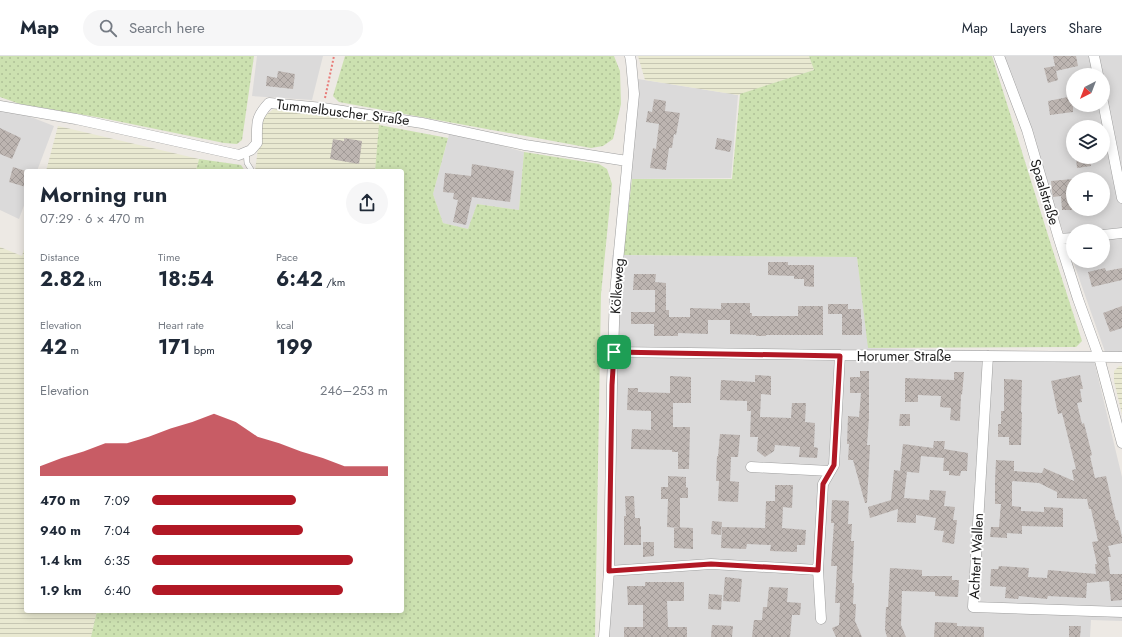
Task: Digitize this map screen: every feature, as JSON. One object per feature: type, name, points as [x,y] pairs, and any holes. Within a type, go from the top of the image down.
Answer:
[{"type":"street","name":"Kölkeweg","points":[[604,637],[609,571],[615,294],[634,94],[630,56]]},
{"type":"street","name":"Spaalstraße","points":[[999,56],[1026,130],[1059,239],[1099,357],[1122,443]]},
{"type":"street","points":[[1094,56],[1097,68]]},
{"type":"street","name":"Tummelbuscher Straße","points":[[246,152],[251,150],[257,143],[258,118],[263,109],[269,103],[323,108],[422,123],[526,145],[627,161]]},
{"type":"street","points":[[0,106],[76,119],[239,155],[246,152]]},
{"type":"street","points":[[1105,112],[1122,198]]},
{"type":"street","points":[[1110,234],[1122,233]]},
{"type":"street","points":[[1059,239],[1066,238]]},
{"type":"street","name":"Horumer Straße","points":[[614,352],[840,356],[1122,356]]},
{"type":"street","points":[[821,619],[818,570],[823,484],[834,465],[840,356]]},
{"type":"street","name":"Achtert Wallen","points":[[988,356],[973,607],[1122,612]]},
{"type":"street","points":[[751,467],[830,471]]},
{"type":"street","points":[[609,571],[711,564],[818,570]]},
{"type":"lane","points":[[246,152],[247,163],[251,169]]},
{"type":"path","points":[[323,108],[334,56]]},
{"type":"shaded area","points":[[257,56],[323,56],[312,100],[252,96]]},
{"type":"shaded area","points":[[1001,56],[1122,56],[1122,352],[1105,352],[1075,268],[1110,268],[1110,224],[1066,224],[1066,240]]},
{"type":"shaded area","points":[[638,79],[738,95],[731,178],[630,179]]},
{"type":"shaded area","points":[[0,105],[54,126],[38,169],[24,169],[24,205],[19,219],[0,210]]},
{"type":"shaded area","points":[[450,131],[524,152],[519,210],[477,204],[468,229],[443,223],[433,194]]},
{"type":"shaded area","points":[[612,255],[857,257],[869,348],[1092,352],[1122,477],[1122,621],[1091,620],[1090,637],[602,637]]},
{"type":"green space","points":[[0,56],[254,56],[242,140],[237,144],[224,143],[102,118],[20,104],[0,97]]},
{"type":"green space","points":[[345,56],[614,56],[620,71],[621,104],[613,139],[603,146],[591,148],[339,102],[333,96]]},
{"type":"green space","points":[[638,56],[809,56],[814,70],[738,95],[645,80]]},
{"type":"green space","points":[[809,56],[992,56],[1082,341],[1076,347],[868,348],[857,257],[623,255],[632,179],[732,179],[740,94],[814,70]]},
{"type":"green space","points":[[275,108],[380,121],[375,169],[255,169],[262,118]]},
{"type":"green space","points":[[379,125],[448,138],[433,194],[443,223],[468,229],[477,204],[519,210],[524,152],[599,164],[607,169],[612,184],[601,294],[595,637],[91,637],[97,613],[404,613],[404,169],[375,169]]},
{"type":"green space","points":[[58,126],[199,159],[196,169],[47,169]]},
{"type":"green space","points":[[199,159],[241,165],[244,169],[196,169]]},
{"type":"green space","points":[[0,247],[22,256],[24,249],[24,613],[97,613],[91,637],[0,637]]},
{"type":"green space","points":[[1119,366],[1122,366],[1122,414],[1114,381],[1114,371]]},
{"type":"building","points":[[1053,56],[1076,56],[1078,66],[1056,71]]},
{"type":"building","points":[[1055,66],[1058,80],[1048,83],[1044,68]]},
{"type":"building","points":[[278,71],[295,74],[293,89],[266,86],[267,76],[277,78]]},
{"type":"building","points":[[1066,97],[1066,112],[1073,112],[1050,115],[1048,101]]},
{"type":"building","points":[[654,99],[666,101],[665,111],[680,113],[672,148],[669,148],[666,170],[650,168],[653,148],[656,149],[659,124],[646,122],[648,111],[652,112]]},
{"type":"building","points":[[0,128],[21,138],[12,159],[0,154]]},
{"type":"building","points":[[344,138],[362,141],[359,164],[330,159],[333,139],[344,141]]},
{"type":"building","points":[[717,138],[732,141],[730,152],[715,149]]},
{"type":"building","points":[[472,164],[514,171],[510,202],[472,197],[466,225],[453,222],[458,200],[453,199],[454,193],[443,192],[445,173],[471,176]]},
{"type":"building","points":[[1077,164],[1091,164],[1091,166],[1077,168]]},
{"type":"building","points":[[13,167],[24,170],[24,186],[9,182]]},
{"type":"building","points":[[1066,180],[1066,210],[1062,210],[1061,196],[1053,197],[1051,181]]},
{"type":"building","points":[[768,262],[788,262],[788,265],[814,265],[814,287],[804,286],[804,279],[794,279],[794,276],[768,275]]},
{"type":"building","points":[[1105,268],[1106,271],[1122,268],[1122,280],[1092,287],[1088,272]]},
{"type":"building","points":[[634,274],[656,274],[655,282],[666,283],[666,310],[669,310],[669,317],[690,317],[690,308],[721,309],[721,303],[750,303],[750,313],[752,313],[752,316],[798,316],[798,306],[823,306],[823,335],[756,336],[730,334],[730,320],[708,320],[708,334],[678,333],[678,336],[654,336],[654,324],[631,324],[631,312],[655,312],[655,290],[633,290]]},
{"type":"building","points":[[828,304],[848,304],[848,309],[861,309],[862,335],[842,335],[842,314],[828,314]]},
{"type":"building","points":[[1122,306],[1122,328],[1110,332],[1103,313]]},
{"type":"building","points":[[860,371],[869,371],[869,418],[867,445],[870,445],[867,503],[865,503],[853,460],[848,460],[849,444],[847,444],[848,416],[859,417],[861,393],[850,393],[850,377],[860,377]]},
{"type":"building","points":[[954,372],[964,372],[962,395],[961,394],[960,421],[950,420],[951,408],[940,407],[941,396],[918,395],[918,402],[905,402],[905,378],[954,380]]},
{"type":"building","points":[[755,375],[771,376],[771,395],[761,394],[760,417],[791,418],[792,403],[806,403],[805,422],[815,423],[814,447],[818,448],[817,458],[799,457],[800,447],[775,445],[774,451],[765,457],[757,451],[758,437],[750,437],[751,411],[747,411],[747,401],[720,400],[721,380],[755,382]]},
{"type":"building","points":[[1080,375],[1083,389],[1080,389],[1082,402],[1077,403],[1092,455],[1090,456],[1095,478],[1106,476],[1116,520],[1118,520],[1122,537],[1122,543],[1108,546],[1111,557],[1108,557],[1110,574],[1122,574],[1122,600],[1111,601],[1109,581],[1087,583],[1086,598],[1048,596],[1047,599],[1019,596],[1018,599],[1005,598],[1006,587],[990,586],[991,569],[998,569],[999,566],[1029,568],[1028,577],[1047,578],[1048,570],[1096,574],[1095,564],[1097,564],[1092,542],[1098,541],[1091,509],[1089,509],[1087,499],[1057,498],[1057,492],[1039,483],[1013,481],[1012,506],[1021,507],[1021,511],[1044,512],[1044,507],[1063,508],[1063,527],[1022,526],[1022,534],[1007,533],[1007,538],[990,537],[991,527],[999,527],[1001,504],[995,504],[996,460],[1014,461],[1014,471],[1042,473],[1044,468],[1074,481],[1072,470],[1076,469],[1062,413],[1058,414],[1051,381]]},
{"type":"building","points":[[670,376],[691,377],[691,403],[673,403],[673,427],[690,427],[689,469],[678,469],[678,452],[672,452],[672,450],[631,449],[632,429],[651,430],[651,411],[627,410],[628,388],[638,388],[638,392],[670,393]]},
{"type":"building","points":[[1004,379],[1022,380],[1021,445],[1009,445],[1009,437],[998,437],[998,424],[1001,424],[1001,411],[1004,411]]},
{"type":"building","points":[[900,414],[910,414],[910,426],[899,426]]},
{"type":"building","points":[[720,434],[740,435],[738,457],[731,457],[730,481],[739,482],[738,502],[718,501],[719,481],[716,481]]},
{"type":"building","points":[[934,441],[945,441],[944,449],[968,453],[967,471],[961,471],[960,476],[949,475],[949,471],[943,471],[944,458],[921,456],[919,473],[900,471],[903,444],[933,448]]},
{"type":"building","points":[[894,470],[907,472],[904,498],[929,500],[930,490],[946,491],[944,506],[955,507],[953,520],[957,520],[954,544],[942,542],[944,531],[934,530],[936,518],[916,515],[916,523],[897,522],[898,509],[870,518],[868,507],[891,500]]},
{"type":"building","points":[[668,476],[686,477],[688,498],[680,498],[680,528],[667,527],[668,499],[661,499],[661,487],[668,487]]},
{"type":"building","points":[[775,485],[793,485],[792,508],[783,507],[782,528],[806,530],[805,545],[797,545],[797,552],[770,551],[771,545],[747,544],[746,549],[721,548],[722,527],[765,528],[766,501],[775,501]]},
{"type":"building","points":[[625,496],[634,496],[635,518],[640,518],[641,545],[624,545],[624,516],[626,516]]},
{"type":"building","points":[[832,500],[849,501],[848,524],[852,524],[851,541],[854,541],[852,583],[854,583],[853,604],[856,604],[855,621],[862,637],[836,637],[832,628],[839,625],[840,603],[835,603],[837,566],[831,566],[834,523],[831,523]]},
{"type":"building","points":[[712,521],[722,522],[721,535],[711,534]]},
{"type":"building","points":[[674,527],[693,528],[693,549],[674,548]]},
{"type":"building","points":[[643,542],[654,542],[654,556],[643,557]]},
{"type":"building","points":[[890,568],[922,570],[922,576],[952,576],[952,580],[959,580],[958,597],[935,596],[935,592],[902,591],[901,625],[906,637],[887,637],[885,630],[886,607],[888,607]]},
{"type":"building","points":[[725,577],[742,579],[740,602],[723,601]]},
{"type":"building","points":[[645,582],[684,582],[684,601],[667,601],[668,627],[687,627],[687,637],[624,637],[624,627],[643,627],[643,605],[628,605],[627,586],[645,586]]},
{"type":"building","points":[[769,587],[788,588],[787,602],[801,603],[800,615],[792,615],[790,637],[752,637],[754,620],[762,620],[763,607],[767,607]]},
{"type":"building","points":[[709,594],[722,595],[721,610],[708,609]]},
{"type":"building","points":[[935,622],[957,623],[957,626],[984,627],[984,637],[934,637]]},
{"type":"building","points":[[712,625],[733,626],[732,637],[711,637]]},
{"type":"building","points":[[1069,626],[1081,626],[1080,637],[1069,637]]},
{"type":"route","points":[[614,352],[840,356],[834,465],[823,484],[818,570],[711,564],[609,571],[612,385],[614,352]]}]
